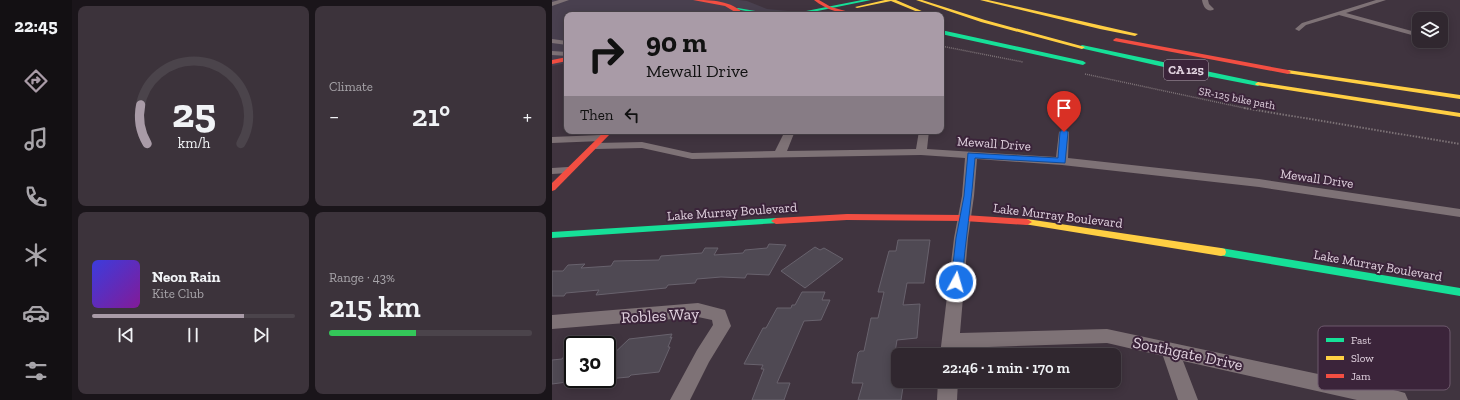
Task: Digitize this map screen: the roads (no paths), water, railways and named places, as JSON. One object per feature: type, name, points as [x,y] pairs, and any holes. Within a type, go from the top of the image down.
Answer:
[{"type":"main road","points":[[695,0],[728,4],[741,12]]},
{"type":"main road","points":[[816,0],[829,8],[848,12]]},
{"type":"main road","points":[[808,12],[869,1],[892,0],[922,12]]},
{"type":"main road","name":"CA 125","points":[[918,0],[984,22],[1066,44],[1155,64],[1277,87],[1460,115]]},
{"type":"main road","points":[[982,0],[1100,28],[1222,50]]},
{"type":"main road","points":[[1009,0],[1147,34]]},
{"type":"main road","points":[[832,12],[869,1]]},
{"type":"main road","name":"CA 125","points":[[972,4],[1019,18],[1108,39],[1279,71],[1460,97]]},
{"type":"main road","points":[[944,33],[1092,63],[979,31]]},
{"type":"main road","points":[[552,62],[564,60]]},
{"type":"main road","points":[[552,188],[603,138]]},
{"type":"main road","name":"Lake Murray Boulevard","points":[[552,235],[847,216],[964,218],[1026,222],[1279,261],[1460,292]]},
{"type":"street","points":[[552,4],[566,0]]},
{"type":"street","points":[[1205,0],[1206,5],[1211,10]]},
{"type":"street","points":[[1299,29],[1304,24],[1383,0]]},
{"type":"street","points":[[1338,13],[1412,33]]},
{"type":"street","points":[[552,41],[564,43]]},
{"type":"street","points":[[552,53],[564,54]]},
{"type":"street","points":[[1062,161],[1064,132]]},
{"type":"street","points":[[779,155],[789,134]]},
{"type":"street","points":[[921,152],[924,134]]},
{"type":"street","name":"Mewall Drive","points":[[603,138],[692,156],[921,152],[1062,161],[1259,183],[1460,212]]},
{"type":"street","points":[[950,348],[964,218],[968,196],[971,155]]},
{"type":"street","name":"Robles Way","points":[[552,322],[698,310],[720,315],[722,326],[703,356],[680,400]]},
{"type":"street","name":"Southgate Drive","points":[[950,348],[1107,336],[1318,382]]},
{"type":"street","points":[[1170,349],[1188,400]]},
{"type":"street","points":[[947,400],[948,388]]},
{"type":"street","name":"Southgate Drive","points":[[1353,390],[1398,400]]},
{"type":"lane","points":[[552,140],[603,138]]},
{"type":"lane","points":[[552,171],[571,170]]}]
